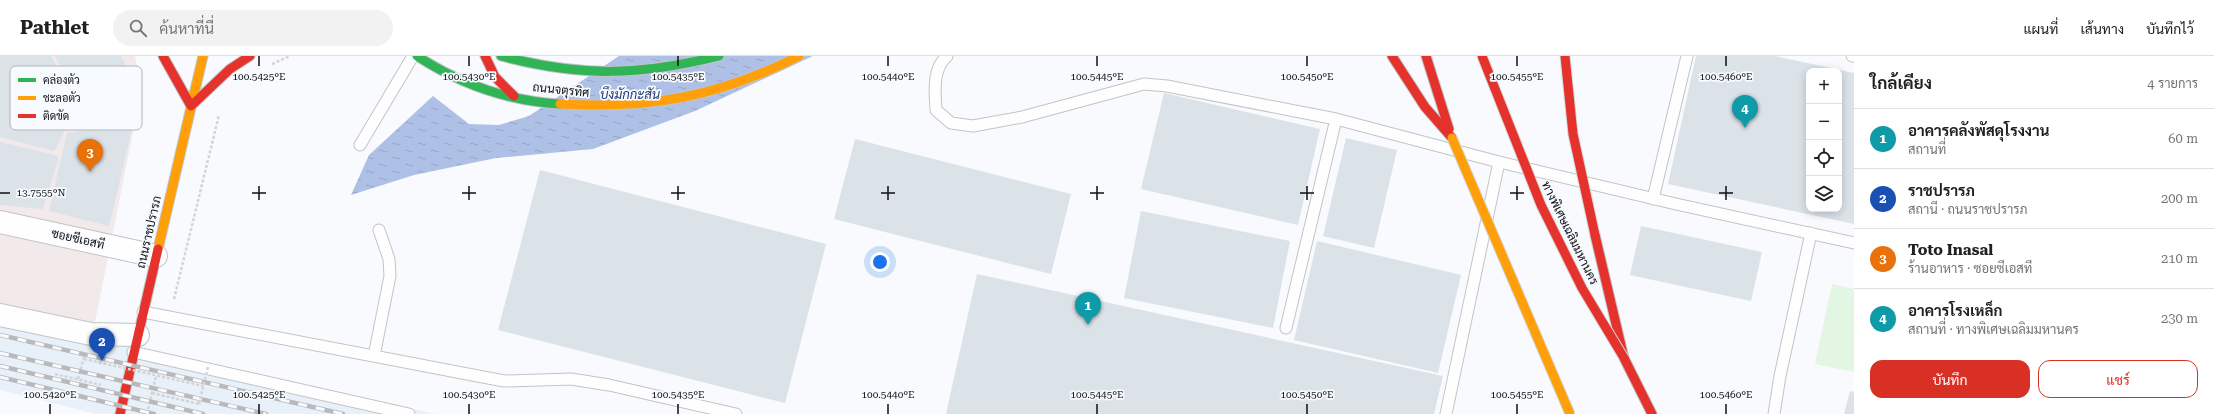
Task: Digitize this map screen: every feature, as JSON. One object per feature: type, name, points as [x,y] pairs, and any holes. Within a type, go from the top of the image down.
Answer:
[{"type":"main road","points":[[163,56],[191,106],[230,69],[250,56]]},
{"type":"main road","name":"ถนนราชปรารภ","points":[[120,414],[203,56]]},
{"type":"main road","name":"ถนนจตุรทิศ","points":[[417,56],[444,73],[472,86],[542,102],[606,106],[679,99],[727,88],[779,68],[799,56]]},
{"type":"main road","points":[[485,56],[495,77],[514,96]]},
{"type":"main road","name":"ถนนจตุรทิศ","points":[[501,56],[571,71],[628,73],[692,63],[719,56]]},
{"type":"main road","points":[[1392,56],[1425,107],[1452,138]]},
{"type":"main road","points":[[1426,56],[1452,138],[1570,414]]},
{"type":"main road","name":"ทางพิเศษเฉลิมมหานคร","points":[[1482,56],[1541,204],[1582,288],[1624,358],[1652,414]]},
{"type":"main road","points":[[1565,56],[1573,134],[1624,358]]},
{"type":"street","name":"ซอยซีเอสที","points":[[0,222],[156,256]]},
{"type":"street","points":[[0,315],[136,343]]},
{"type":"lane","points":[[360,145],[413,56]]},
{"type":"lane","points":[[947,56],[943,60],[934,83],[936,110],[951,123],[973,126],[1022,117],[1144,84],[1189,90],[1336,119],[1499,162],[1854,243]]},
{"type":"lane","points":[[1653,198],[1687,56]]},
{"type":"lane","points":[[1286,328],[1336,119]]},
{"type":"lane","points":[[1446,414],[1499,162]]},
{"type":"lane","points":[[374,356],[390,276],[390,259],[379,230]]},
{"type":"lane","points":[[1774,414],[1780,376],[1811,233]]},
{"type":"lane","points":[[143,312],[504,381],[571,379],[609,385],[736,414]]},
{"type":"lane","points":[[136,343],[160,358],[409,414]]},
{"type":"path","points":[[268,66],[290,56]]},
{"type":"path","points":[[170,316],[220,111]]},
{"type":"path","points":[[78,380],[86,353]]},
{"type":"path","points":[[147,414],[160,358]]},
{"type":"path","points":[[84,359],[203,386]]},
{"type":"path","points":[[152,393],[199,404],[208,368]]},
{"type":"path","points":[[55,374],[101,385]]},
{"type":"shaded area","points":[[0,56],[135,56],[137,66],[10,66],[10,130],[133,130],[92,337],[0,316]]},
{"type":"shaded area","points":[[0,316],[435,414],[97,414],[0,390]]},
{"type":"green space","points":[[1832,284],[1854,289],[1854,372],[1815,364]]},
{"type":"water","name":"บึงมักกะสัน","points":[[619,56],[813,56],[695,111],[593,149],[496,158],[414,175],[351,195],[369,155],[433,96],[469,124],[499,125],[529,116]]},
{"type":"building","points":[[0,56],[51,56],[57,66],[10,66],[10,130],[65,130],[54,151],[0,137]]},
{"type":"building","points":[[121,56],[126,66],[61,66],[55,57]]},
{"type":"building","points":[[1696,56],[1775,56],[1831,68],[1806,68],[1806,212],[1842,212],[1842,70],[1854,73],[1854,224],[1668,184]]},
{"type":"building","points":[[1164,93],[1320,129],[1298,225],[1141,189]]},
{"type":"building","points":[[86,130],[132,130],[109,226],[49,211],[67,133]]},
{"type":"building","points":[[1346,138],[1397,150],[1374,248],[1323,236]]},
{"type":"building","points":[[855,139],[1071,194],[1051,274],[834,219]]},
{"type":"building","points":[[0,142],[59,156],[43,209],[0,205]]},
{"type":"building","points":[[540,170],[826,244],[785,403],[498,330]]},
{"type":"building","points":[[1141,211],[1290,241],[1273,328],[1124,298]]},
{"type":"building","points":[[1641,226],[1762,252],[1751,301],[1630,275]]},
{"type":"building","points":[[1317,241],[1461,275],[1438,373],[1294,340]]},
{"type":"building","points":[[977,274],[1443,376],[1434,414],[946,414]]},
{"type":"building","points":[[1850,391],[1854,392],[1854,414],[1844,414]]},
{"type":"railway","points":[[0,335],[343,414]]},
{"type":"railway","points":[[0,353],[266,414]]},
{"type":"railway","points":[[0,366],[203,414]]},
{"type":"railway","points":[[0,377],[154,414]]},
{"type":"traffic: fast","points":[[417,56],[467,83],[503,95],[560,104]]},
{"type":"traffic: fast","points":[[501,56],[530,63],[584,71],[636,70],[690,63],[719,56]]},
{"type":"traffic: slow","points":[[158,249],[203,56]]},
{"type":"traffic: slow","points":[[560,104],[624,104],[654,102],[683,97],[712,91],[740,82],[799,56]]},
{"type":"traffic: slow","points":[[1452,138],[1570,414]]},
{"type":"traffic: jam","points":[[163,56],[191,106]]},
{"type":"traffic: jam","points":[[191,106],[230,69],[250,56]]},
{"type":"traffic: jam","points":[[485,56],[495,77],[514,96]]},
{"type":"traffic: jam","points":[[1392,56],[1425,107],[1452,138]]},
{"type":"traffic: jam","points":[[1426,56],[1449,129]]},
{"type":"traffic: jam","points":[[1482,56],[1541,205],[1582,288],[1624,358]]},
{"type":"traffic: jam","points":[[1565,56],[1573,134],[1595,235]]},
{"type":"traffic: jam","points":[[1595,235],[1624,358],[1652,414]]},
{"type":"traffic: jam","points":[[120,414],[158,249]]},
{"type":"place","name":"อาคารโรงเหล็ก","points":[[1745,128]]},
{"type":"place","name":"Toto Inasal","points":[[90,172]]},
{"type":"place","name":"อาคารคลังพัสดุโรงงาน","points":[[1088,325]]},
{"type":"place","name":"ราชปรารภ","points":[[102,361]]}]
